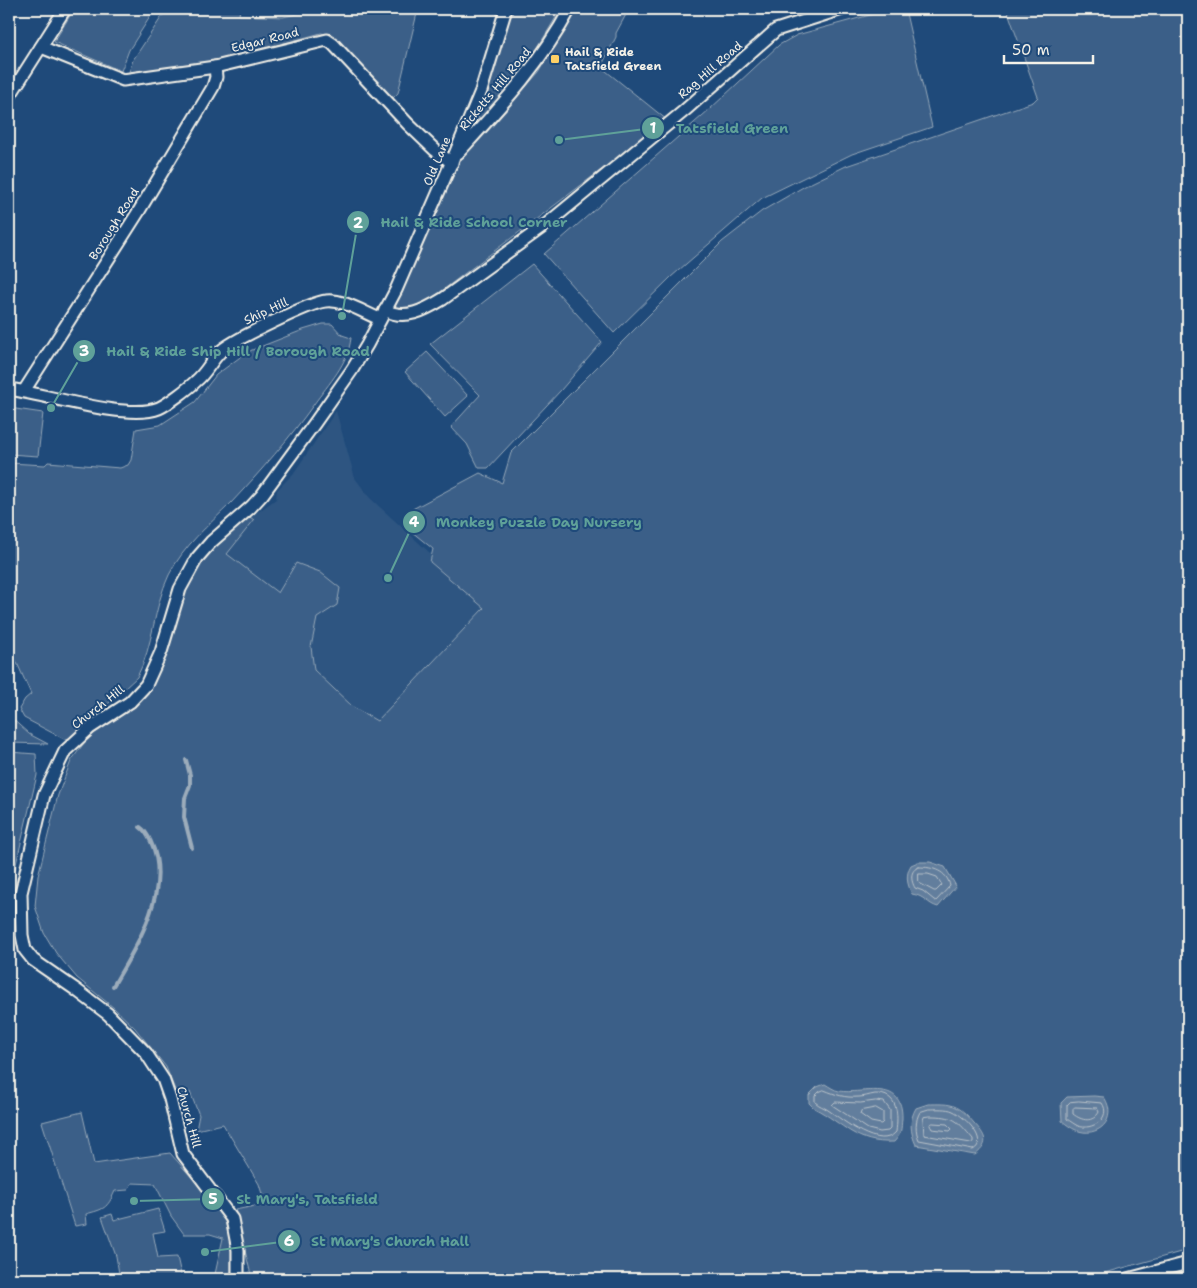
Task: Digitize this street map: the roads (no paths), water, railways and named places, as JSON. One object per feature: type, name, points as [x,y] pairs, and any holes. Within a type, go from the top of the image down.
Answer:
[{"type":"street","points":[[9,97],[65,9]]},
{"type":"street","name":"Old Lane","points":[[382,315],[396,290],[452,161],[480,91],[506,9]]},
{"type":"street","name":"Ricketts Hill Road","points":[[452,161],[524,80],[543,54],[570,9]]},
{"type":"street","name":"Rag Hill Road","points":[[382,315],[390,313],[409,315],[426,309],[442,299],[548,223],[684,112],[776,30],[842,9]]},
{"type":"street","name":"Edgar Road","points":[[41,47],[123,80],[215,67],[327,40],[333,44],[408,124],[435,150],[452,161]]},
{"type":"street","name":"Borough Road","points":[[24,391],[176,151],[213,87],[216,76],[215,67]]},
{"type":"street","name":"Ship Hill","points":[[9,389],[104,409],[133,411],[159,408],[197,381],[221,350],[310,306],[327,301],[342,303],[382,315]]},
{"type":"street","name":"Church Hill","points":[[238,1279],[238,1250],[232,1219],[183,1154],[170,1099],[163,1079],[146,1053],[114,1020],[75,989],[32,960],[25,950],[22,936],[20,922],[21,893],[44,795],[65,751],[90,728],[130,702],[146,685],[161,652],[180,590],[197,558],[211,542],[251,507],[272,481],[352,370],[382,315]]},
{"type":"street","points":[[1128,1279],[1188,1263]]},
{"type":"water","points":[[918,862],[930,862],[945,867],[956,886],[938,907],[920,896],[912,894],[910,890],[907,880],[908,872],[911,865]]},
{"type":"water","points":[[825,1084],[839,1091],[880,1091],[889,1092],[896,1097],[901,1105],[902,1118],[901,1131],[897,1139],[894,1142],[869,1140],[851,1132],[814,1108],[809,1103],[809,1095],[817,1087]]},
{"type":"water","points":[[1067,1097],[1104,1097],[1108,1105],[1109,1113],[1104,1126],[1098,1130],[1084,1132],[1074,1129],[1062,1121],[1061,1103]]},
{"type":"water","points":[[928,1104],[950,1105],[959,1108],[968,1116],[978,1127],[985,1139],[985,1143],[980,1151],[975,1155],[916,1145],[912,1135],[912,1117],[916,1108]]},
{"type":"waterway","points":[[186,760],[190,775],[190,785],[185,798],[184,817],[192,848]]},
{"type":"waterway","points":[[113,986],[141,935],[155,897],[158,878],[157,860],[149,838],[140,827]]},
{"type":"place","name":"Hail & Ride Tatsfield Green","points":[[555,59]]},
{"type":"place","name":"Tatsfield Green","points":[[559,140]]},
{"type":"place","name":"Hail & Ride School Corner","points":[[342,316]]},
{"type":"place","name":"Hail & Ride Ship Hill / Borough Road","points":[[51,408]]},
{"type":"place","name":"Monkey Puzzle Day Nursery","points":[[388,578]]},
{"type":"place","name":"St Mary's, Tatsfield","points":[[134,1201]]},
{"type":"place","name":"St Mary's Church Hall","points":[[205,1252]]}]
